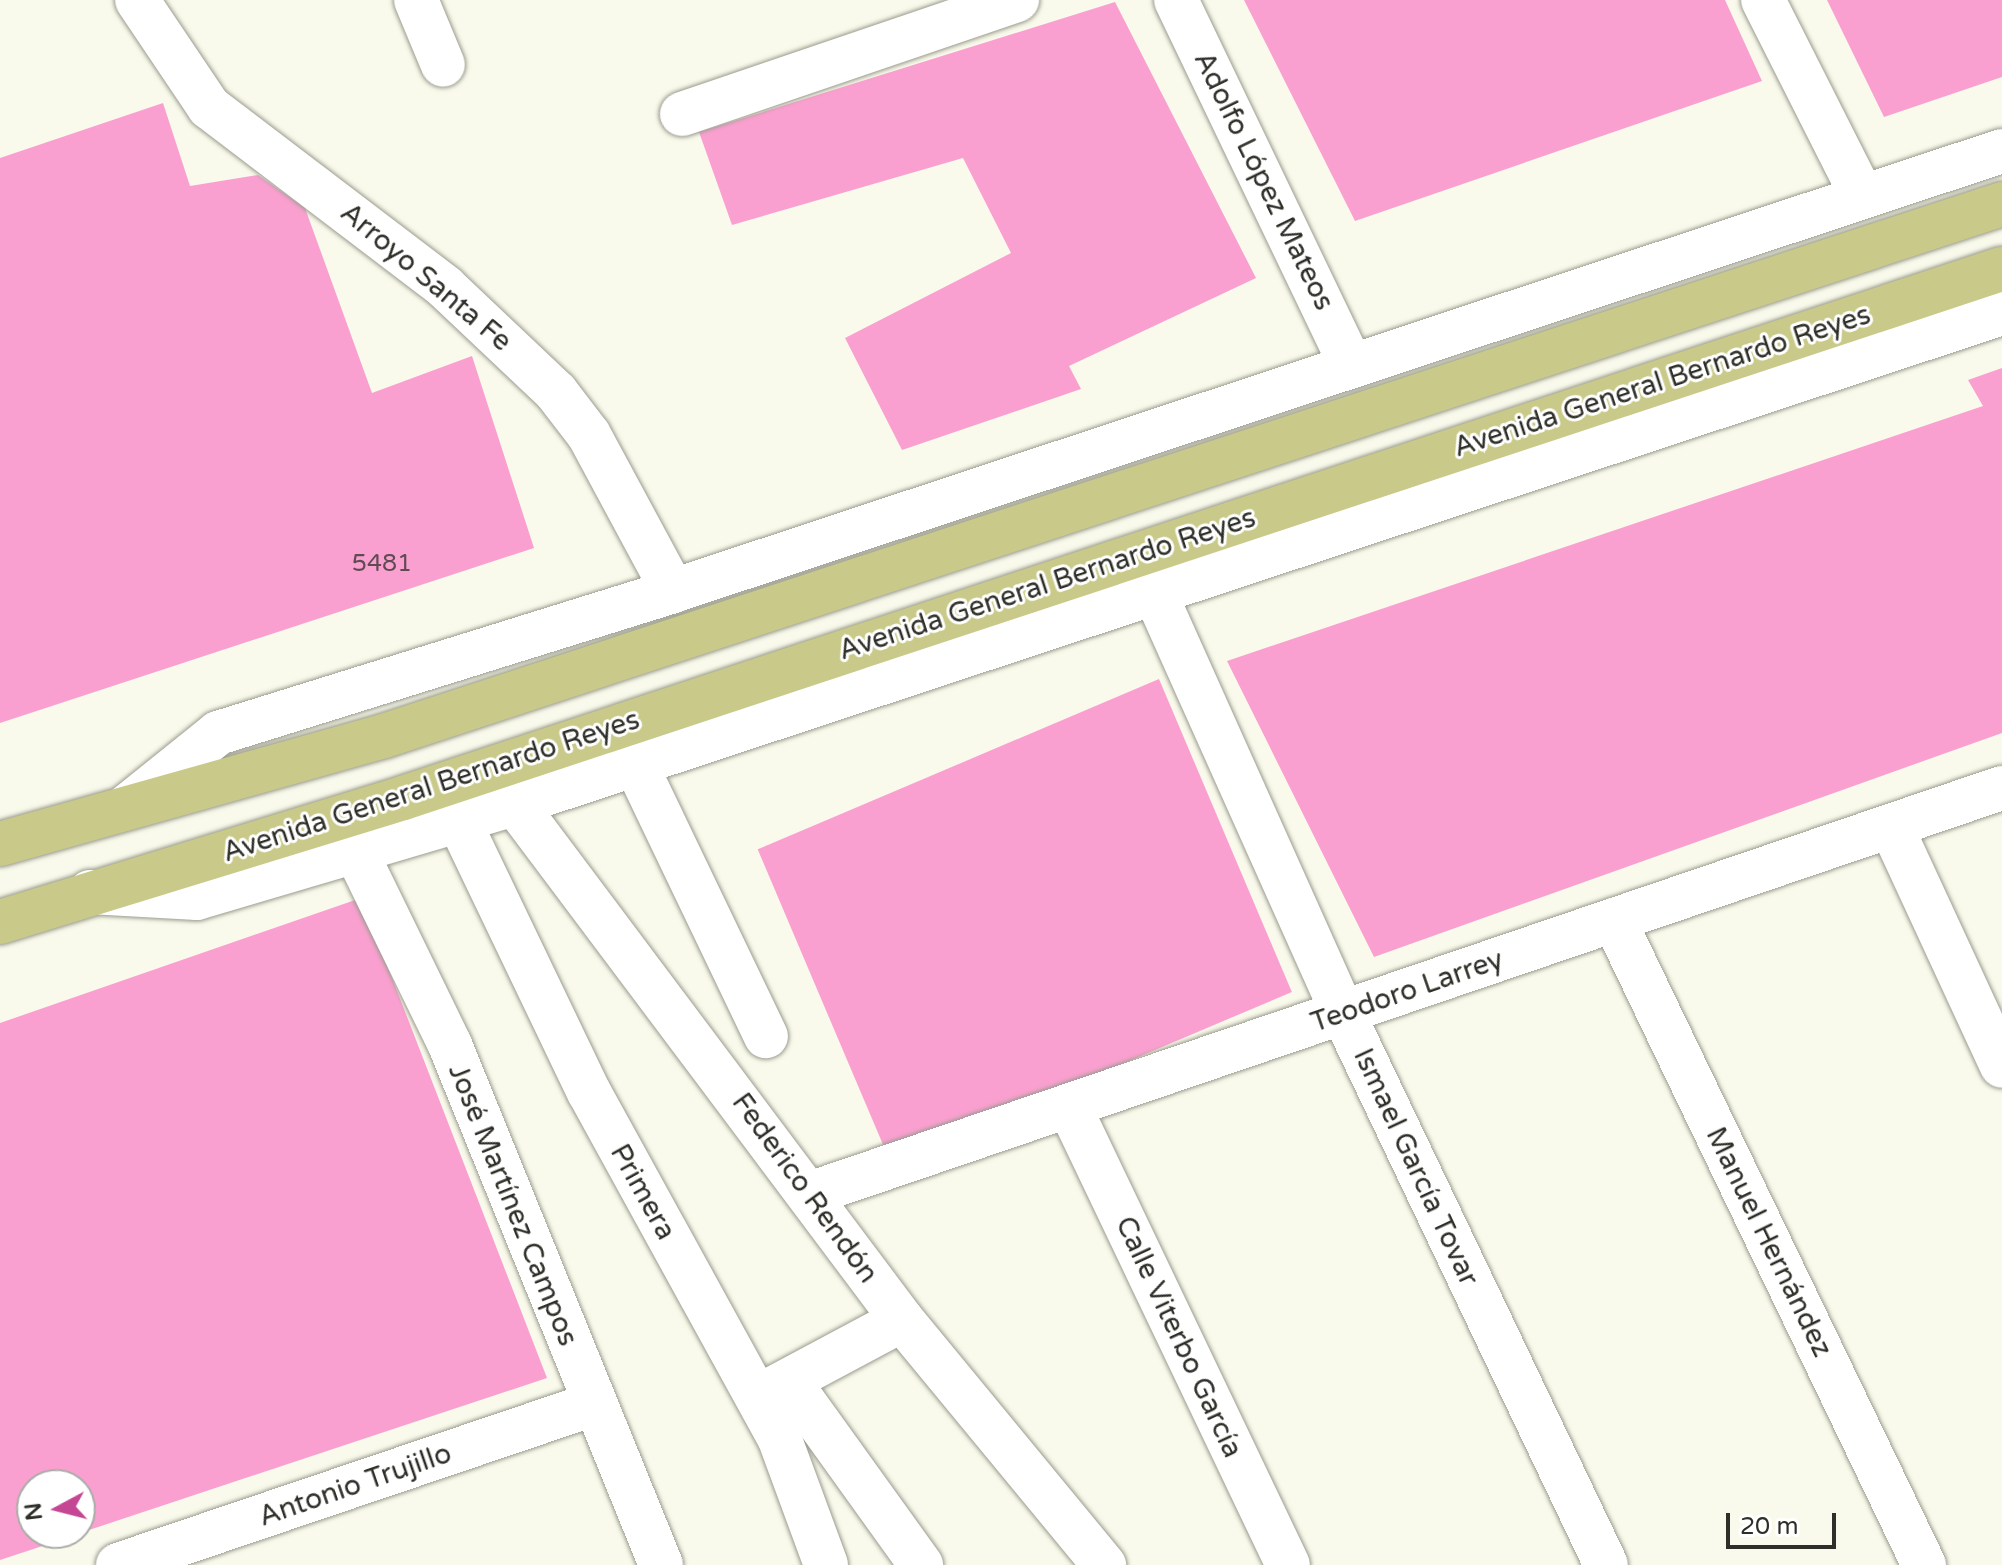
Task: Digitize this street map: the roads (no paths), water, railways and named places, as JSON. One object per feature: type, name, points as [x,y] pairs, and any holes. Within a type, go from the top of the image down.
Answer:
[{"type":"main road","points":[[0,844],[384,736],[2002,204]]},
{"type":"main road","name":"Avenida General Bernardo Reyes","points":[[0,922],[403,798],[2002,269]]},
{"type":"street","name":"Arroyo Santa Fe","points":[[137,0],[209,107],[445,287],[556,392],[589,435],[673,591]]},
{"type":"street","points":[[416,0],[443,65]]},
{"type":"street","points":[[682,114],[1017,0]]},
{"type":"street","name":"Adolfo López Mateos","points":[[1176,0],[1350,363]]},
{"type":"street","points":[[1763,0],[1862,196]]},
{"type":"street","points":[[126,807],[218,733],[673,591],[1350,363],[2002,151]]},
{"type":"street","name":"Avenida General Bernardo Reyes","points":[[90,892],[197,898],[515,804],[2002,313]]},
{"type":"street","name":"Ismael García Tovar","points":[[1154,591],[1343,1013],[1606,1565]]},
{"type":"street","points":[[635,763],[766,1036]]},
{"type":"street","name":"Teodoro Larrey","points":[[812,1193],[1070,1108],[2002,788]]},
{"type":"street","name":"Federico Rendón","points":[[515,804],[812,1193],[902,1320],[1104,1565]]},
{"type":"street","name":"Primera","points":[[458,819],[589,1092],[773,1390],[921,1565]]},
{"type":"street","points":[[1891,826],[2002,1066]]},
{"type":"street","name":"José Martínez Campos","points":[[355,850],[450,1045],[591,1405],[661,1565]]},
{"type":"street","name":"Manuel Hernández","points":[[1614,920],[1924,1565]]},
{"type":"street","name":"Calle Viterbo García","points":[[1070,1108],[1288,1565]]},
{"type":"street","points":[[773,1390],[902,1320]]},
{"type":"street","name":"Primera","points":[[773,1390],[779,1437],[826,1565]]},
{"type":"street","name":"Antonio Trujillo","points":[[118,1565],[591,1405]]}]
